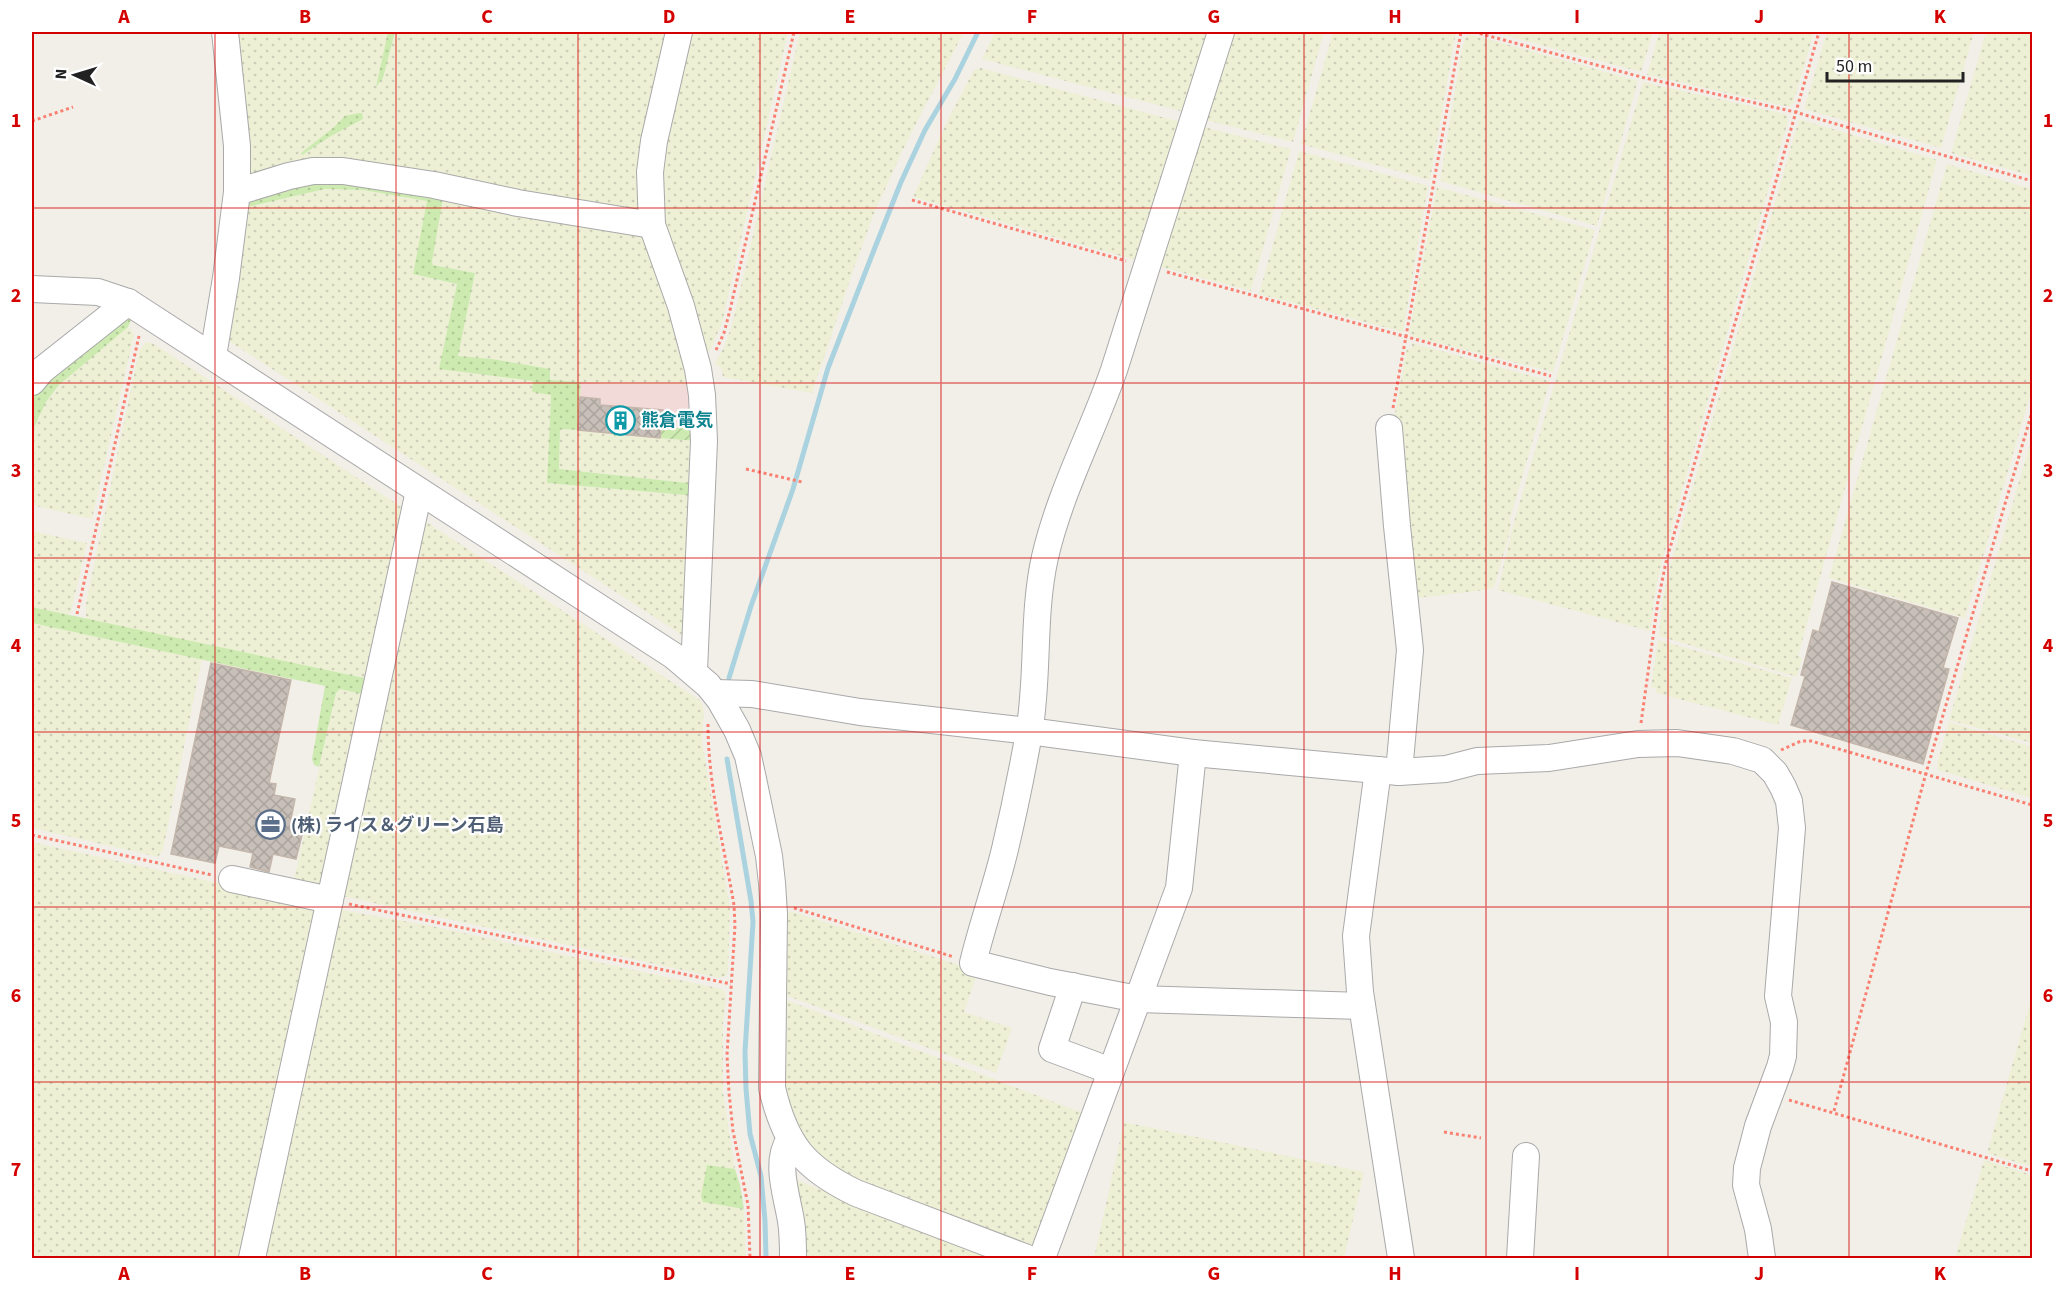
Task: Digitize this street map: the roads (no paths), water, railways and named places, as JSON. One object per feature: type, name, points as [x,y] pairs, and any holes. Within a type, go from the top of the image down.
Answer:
[{"type":"street","points":[[213,356],[237,192],[237,146],[225,32]]},
{"type":"street","points":[[679,32],[654,141],[650,172],[652,225],[681,306],[698,369],[705,427],[694,671]]},
{"type":"street","points":[[1221,32],[1114,370],[1062,502],[1045,557],[1040,583],[1029,731],[1005,848],[973,963],[1138,999],[1362,1006]]},
{"type":"street","points":[[237,192],[313,171],[343,171],[434,185],[652,225]]},
{"type":"street","points":[[32,289],[98,292],[128,302],[694,671],[712,705],[737,730],[748,756],[769,856],[773,901],[772,1088],[782,1124],[790,1139],[801,1156],[820,1174],[846,1188],[1027,1258]]},
{"type":"street","points":[[32,382],[42,370],[128,302]]},
{"type":"street","points":[[1389,428],[1410,650],[1356,936],[1362,1006],[1401,1258]]},
{"type":"street","points":[[252,1258],[419,491]]},
{"type":"street","points":[[712,705],[752,694],[860,712],[1193,753],[1388,771],[1446,769],[1477,761],[1549,758],[1638,744],[1677,743],[1733,751],[1762,760],[1775,773],[1783,787],[1789,801],[1792,828],[1778,996],[1784,1022],[1783,1056],[1751,1149],[1746,1185],[1758,1229],[1762,1258]]},
{"type":"street","points":[[1042,1258],[1179,888],[1193,753]]},
{"type":"street","points":[[232,879],[330,900]]},
{"type":"street","points":[[1073,986],[1052,1049],[1111,1071]]},
{"type":"street","points":[[790,1139],[782,1156],[782,1170],[791,1222],[793,1258]]},
{"type":"street","points":[[1520,1258],[1526,1156]]},
{"type":"waterway","points":[[729,678],[751,606],[793,489],[828,368],[901,182],[925,130],[955,79],[978,32]]},
{"type":"waterway","points":[[727,759],[753,922],[745,1052],[746,1089],[750,1134],[761,1176],[766,1258]]},
{"type":"place","name":"熊倉電気","points":[[620,420]]},
{"type":"place","name":"(株) ライス＆グリーン石島","points":[[270,825]]}]
